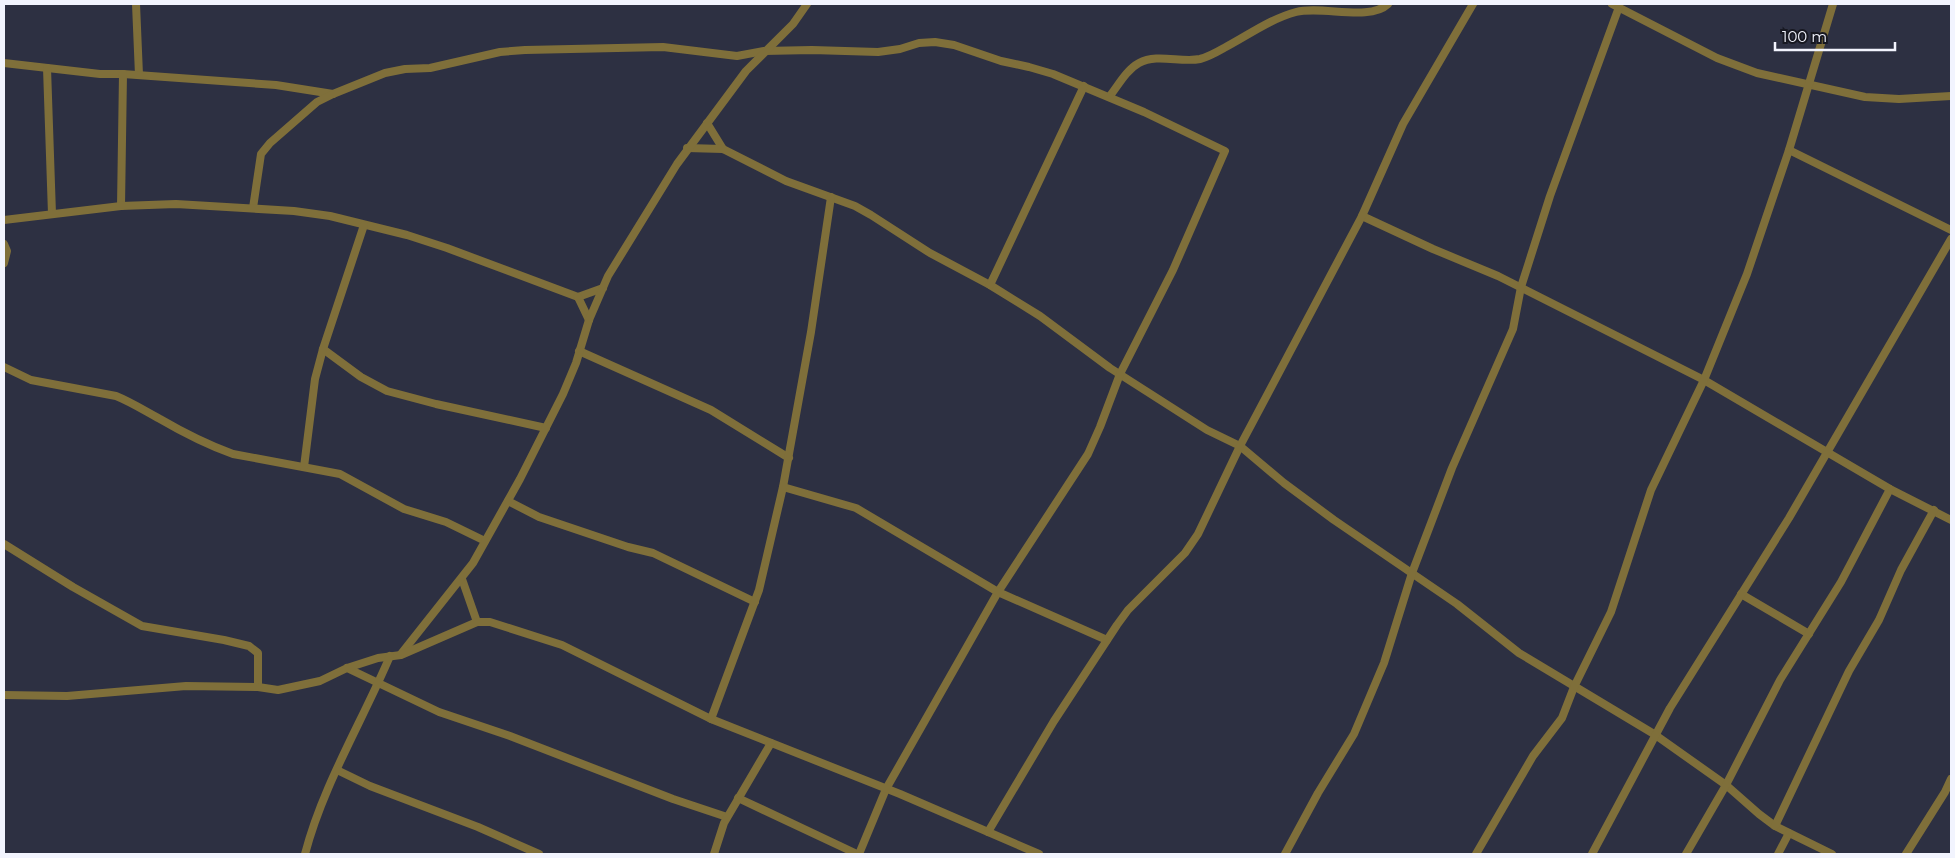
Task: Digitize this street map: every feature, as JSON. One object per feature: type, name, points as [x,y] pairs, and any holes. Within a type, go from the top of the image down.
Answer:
[{"type":"street","points":[[136,4],[139,75]]},
{"type":"street","points":[[401,655],[462,579],[508,502],[562,394],[589,320],[608,276],[687,148],[746,71],[793,24],[807,4]]},
{"type":"street","points":[[1109,97],[1130,70],[1140,62],[1153,59],[1200,59],[1278,18],[1296,12],[1318,9],[1360,13],[1380,10],[1388,4]]},
{"type":"street","points":[[988,832],[1054,721],[1128,610],[1185,553],[1198,534],[1240,446],[1362,216],[1403,124],[1473,4]]},
{"type":"street","points":[[1476,854],[1533,756],[1562,718],[1574,687],[1611,612],[1651,490],[1704,380],[1747,274],[1809,86],[1833,4]]},
{"type":"street","points":[[1285,854],[1318,793],[1354,734],[1384,663],[1412,573],[1452,468],[1505,351],[1513,329],[1521,287],[1615,5],[1718,58],[1757,73],[1865,97],[1898,99],[1951,96]]},
{"type":"street","points":[[253,208],[261,154],[317,102],[385,73],[405,69],[430,68],[500,52],[663,47],[737,56],[764,52],[812,50],[878,52],[900,49],[919,43],[935,42],[954,45],[1000,61],[1029,67],[1084,86],[1225,151],[1173,270],[1120,374],[1088,454],[998,592],[886,789],[858,854],[738,798]]},
{"type":"street","points":[[4,63],[100,74],[276,85],[333,94]]},
{"type":"street","points":[[47,68],[52,214]]},
{"type":"street","points":[[121,206],[122,74]]},
{"type":"street","points":[[990,285],[1084,86]]},
{"type":"street","points":[[707,123],[723,149]]},
{"type":"street","points":[[687,148],[723,149],[786,181],[831,197],[871,215],[930,253],[990,285],[1040,316],[1083,349],[1206,430],[1240,446],[1284,483],[1334,520],[1457,604],[1519,653],[1654,734],[1726,785],[1775,826],[1832,854]]},
{"type":"street","points":[[1788,150],[1951,230]]},
{"type":"street","points":[[711,719],[755,602],[783,487],[811,332],[831,197]]},
{"type":"street","points":[[4,220],[121,206],[176,204],[294,211],[330,216],[407,235],[578,297],[603,288]]},
{"type":"street","points":[[1362,216],[1521,287],[1704,380],[1890,489],[1951,520]]},
{"type":"street","points":[[304,467],[315,380],[323,349],[364,225]]},
{"type":"street","points":[[1592,854],[1654,734],[1789,518],[1951,239]]},
{"type":"street","points":[[4,244],[7,251],[4,263]]},
{"type":"street","points":[[578,297],[589,320]]},
{"type":"street","points":[[323,349],[361,378],[388,391],[436,404],[546,428]]},
{"type":"street","points":[[579,351],[711,410],[789,458]]},
{"type":"street","points":[[4,367],[31,380],[116,396],[209,445],[233,454],[340,474],[404,509],[446,522],[485,542]]},
{"type":"street","points":[[783,487],[856,508],[998,592],[1107,640]]},
{"type":"street","points":[[1686,854],[1726,785],[1780,680],[1841,582],[1890,489]]},
{"type":"street","points":[[508,502],[539,517],[653,553],[755,602]]},
{"type":"street","points":[[1775,826],[1849,670],[1879,620],[1901,570],[1934,510]]},
{"type":"street","points":[[4,544],[73,587],[142,626],[249,646],[258,653],[258,687]]},
{"type":"street","points":[[462,579],[478,622]]},
{"type":"street","points":[[1741,594],[1809,634]]},
{"type":"street","points":[[4,695],[67,696],[186,686],[258,687],[278,690],[320,681],[347,668],[378,658],[401,655],[478,622],[490,622],[562,645],[711,719],[886,789],[1039,854]]},
{"type":"street","points":[[305,854],[310,833],[337,770],[390,656]]},
{"type":"street","points":[[347,668],[439,712],[519,739],[727,817]]},
{"type":"street","points":[[714,854],[719,834],[727,817],[771,743]]},
{"type":"street","points":[[337,770],[370,786],[478,827],[539,854]]},
{"type":"street","points":[[1906,854],[1948,794],[1951,779]]},
{"type":"street","points":[[1778,854],[1789,833]]}]
